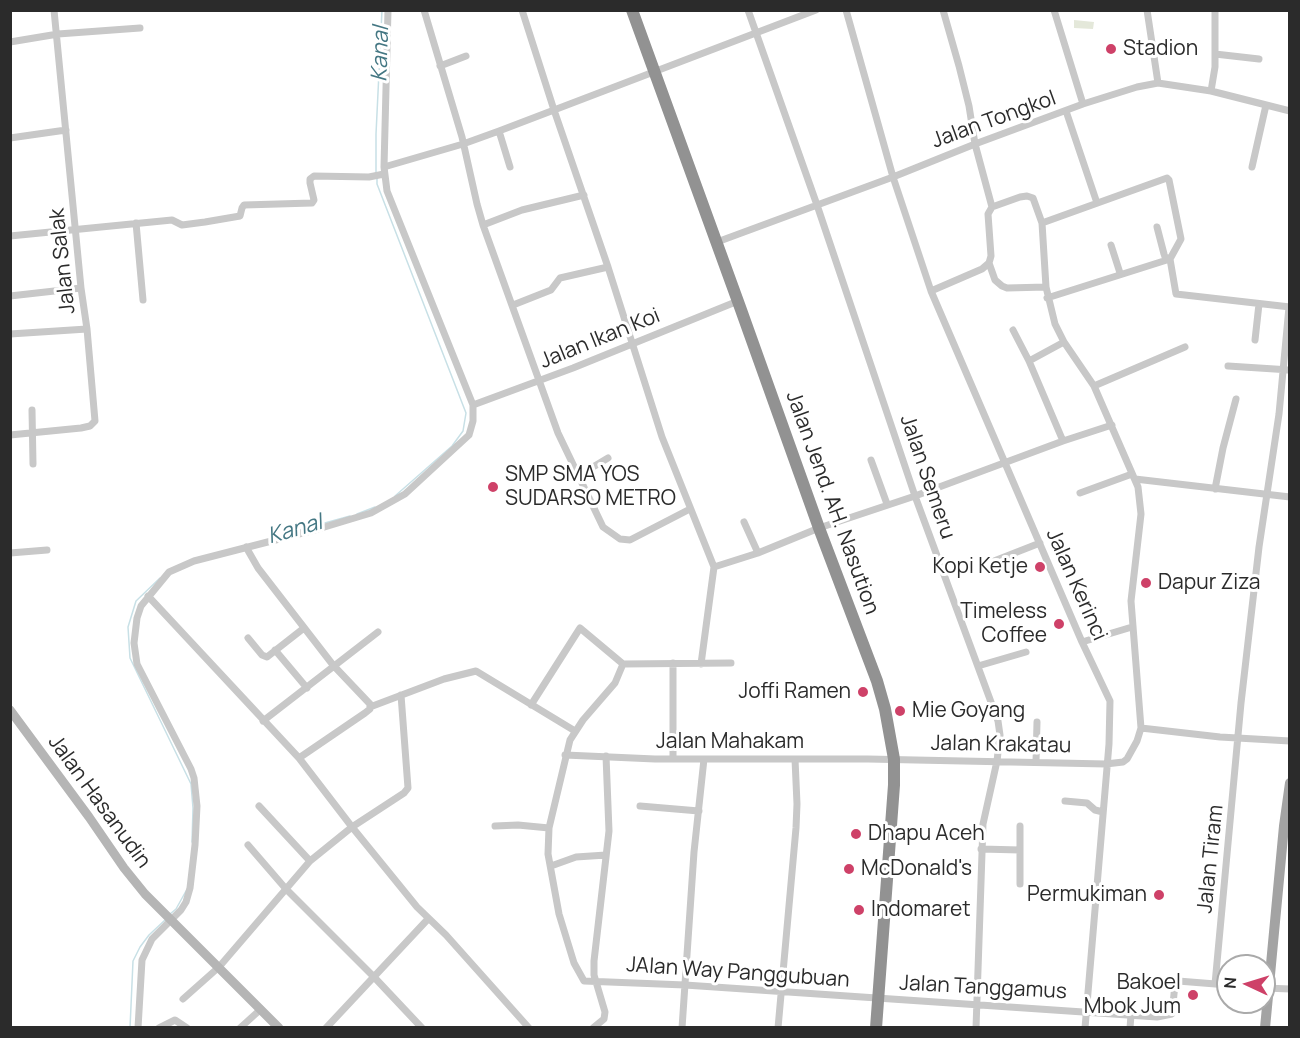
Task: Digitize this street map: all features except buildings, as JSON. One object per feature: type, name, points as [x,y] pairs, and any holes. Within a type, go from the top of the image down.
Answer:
[{"type":"highway","name":"Jalan Jend. AH. Nasution","points":[[632,10],[819,528],[877,681],[887,720],[894,759],[888,879],[876,1028]]},
{"type":"main road","name":"Jalan Hasanudin","points":[[10,710],[124,868],[168,917],[279,1028]]},
{"type":"main road","points":[[1271,954],[1290,783]]},
{"type":"street","name":"Jalan Salak","points":[[10,435],[81,428],[93,424],[87,328],[81,288],[77,228],[54,10]]},
{"type":"street","points":[[138,1028],[138,993],[142,960],[152,939],[168,917],[186,902],[190,888],[195,845],[195,789],[191,769],[137,664],[135,630],[138,612],[148,596],[169,572],[194,561],[371,513],[405,494],[469,435],[473,421],[473,405],[387,191],[383,172],[388,10]]},
{"type":"street","points":[[424,10],[463,144],[483,225],[558,433],[603,527],[620,539],[630,540],[690,509]]},
{"type":"street","points":[[522,10],[669,457],[714,567],[701,664]]},
{"type":"street","name":"Jalan Semeru","points":[[748,10],[817,205],[915,496],[1000,729],[997,761],[984,817],[981,849],[976,1028]]},
{"type":"street","points":[[10,236],[172,220],[185,225],[238,217],[244,205],[312,203],[314,200],[310,183],[314,176],[369,177],[499,131],[816,10]]},
{"type":"street","name":"Jalan Kerinci","points":[[846,10],[893,177],[931,291],[1082,642],[1110,700],[1085,1028]]},
{"type":"street","points":[[943,10],[969,106],[975,144],[992,207]]},
{"type":"street","points":[[1054,10],[1083,104]]},
{"type":"street","points":[[1147,10],[1158,83]]},
{"type":"street","points":[[1211,90],[1215,54],[1215,10]]},
{"type":"street","points":[[10,42],[58,34],[140,28]]},
{"type":"street","points":[[1215,54],[1259,59]]},
{"type":"street","points":[[440,66],[466,56]]},
{"type":"street","name":"Jalan Tongkol","points":[[717,242],[1083,104],[1137,87],[1158,83],[1211,90],[1290,111]]},
{"type":"street","points":[[1252,167],[1266,105]]},
{"type":"street","points":[[1066,111],[1097,203]]},
{"type":"street","points":[[10,138],[66,130]]},
{"type":"street","points":[[499,131],[510,167]]},
{"type":"street","points":[[1042,223],[1168,178],[1181,239],[1170,259],[1176,294],[1289,307]]},
{"type":"street","points":[[483,225],[522,210],[584,195]]},
{"type":"street","points":[[931,291],[982,269],[989,263],[991,256],[988,214],[992,207],[1020,197],[1033,198],[1042,223],[1047,298],[1055,324],[1064,342],[1094,386],[1112,425],[1134,477],[1141,514],[1132,591],[1132,627],[1141,728],[1127,759],[1123,762],[1106,764]]},
{"type":"street","points":[[136,223],[143,300]]},
{"type":"street","points":[[1157,227],[1165,258],[1170,259]]},
{"type":"street","points":[[1111,245],[1120,273]]},
{"type":"street","points":[[1047,298],[1170,259]]},
{"type":"street","points":[[989,263],[995,280],[1002,286],[1007,288],[1046,287]]},
{"type":"street","points":[[513,305],[551,290],[560,278],[608,267]]},
{"type":"street","points":[[10,296],[81,288]]},
{"type":"street","name":"Jalan Ikan Koi","points":[[473,405],[540,381],[738,302]]},
{"type":"street","points":[[1255,340],[1259,304]]},
{"type":"street","name":"Jalan Tiram","points":[[1215,984],[1248,634],[1287,370],[1289,307]]},
{"type":"street","points":[[10,334],[87,328]]},
{"type":"street","points":[[1013,330],[1029,361],[1063,441]]},
{"type":"street","points":[[1029,361],[1064,342]]},
{"type":"street","points":[[1094,386],[1185,347]]},
{"type":"street","points":[[1228,366],[1287,370]]},
{"type":"street","points":[[1215,489],[1236,399]]},
{"type":"street","points":[[32,410],[33,464]]},
{"type":"street","points":[[714,567],[1112,425]]},
{"type":"street","points":[[578,476],[608,458]]},
{"type":"street","points":[[871,460],[887,504]]},
{"type":"street","points":[[1080,493],[1134,477],[1290,497]]},
{"type":"street","points":[[744,522],[758,553]]},
{"type":"street","points":[[994,561],[1040,543]]},
{"type":"street","points":[[246,547],[258,568],[304,628],[370,707]]},
{"type":"street","points":[[10,553],[47,550]]},
{"type":"street","points":[[148,596],[299,758],[428,919],[446,935],[529,1028]]},
{"type":"street","points":[[1082,642],[1132,627]]},
{"type":"street","points":[[248,638],[265,657],[304,628]]},
{"type":"street","points":[[531,705],[580,628],[623,664],[731,663]]},
{"type":"street","points":[[263,721],[378,632]]},
{"type":"street","points":[[275,650],[307,687]]},
{"type":"street","points":[[978,666],[1026,652]]},
{"type":"street","points":[[673,663],[673,758]]},
{"type":"street","points":[[596,981],[582,980],[561,923],[548,854],[549,828],[565,755],[575,731],[615,683],[623,664]]},
{"type":"street","points":[[299,758],[365,713],[370,707],[476,671],[575,731]]},
{"type":"street","points":[[183,999],[219,967],[310,861],[352,826],[404,793],[408,788],[401,695]]},
{"type":"street","points":[[1036,762],[1037,722]]},
{"type":"street","points":[[1141,728],[1290,741]]},
{"type":"street","name":"Jalan Mahakam","points":[[565,755],[704,759],[894,759]]},
{"type":"street","points":[[593,1028],[604,1018],[605,1012],[596,981],[594,961],[609,810],[606,756]]},
{"type":"street","points":[[682,1028],[704,759]]},
{"type":"street","points":[[778,1028],[796,816],[795,759]]},
{"type":"street","name":"Jalan Krakatau","points":[[894,759],[1106,764]]},
{"type":"street","points":[[1065,801],[1088,803],[1095,810],[1103,812]]},
{"type":"street","points":[[259,806],[310,861]]},
{"type":"street","points":[[640,806],[699,811]]},
{"type":"street","points":[[495,826],[518,825],[549,828]]},
{"type":"street","points":[[1020,826],[1020,884]]},
{"type":"street","points":[[248,845],[286,889],[422,1028]]},
{"type":"street","points":[[981,849],[1020,850]]},
{"type":"street","points":[[551,866],[576,857],[606,855]]},
{"type":"street","points":[[326,1028],[428,919]]},
{"type":"street","name":"JAlan Way Panggubuan","points":[[596,981],[878,998]]},
{"type":"street","name":"Jalan Tanggamus","points":[[878,998],[1157,1017],[1172,1014],[1175,984],[1178,981],[1215,984]]},
{"type":"street","points":[[240,1028],[261,1009]]},
{"type":"street","points":[[1130,1028],[1131,1015]]},
{"type":"street","points":[[159,1028],[175,1020],[187,1028]]},
{"type":"shaded area","points":[[1074,20],[1094,22],[1093,29],[1074,28]]},
{"type":"waterway","name":"Kanal","points":[[376,173],[382,10]]},
{"type":"waterway","name":"Kanal","points":[[377,178],[377,184],[466,413],[463,431],[452,446],[395,496]]},
{"type":"waterway","name":"Kanal","points":[[357,514],[375,507]]},
{"type":"waterway","name":"Kanal","points":[[285,534],[350,516]]},
{"type":"waterway","name":"Kanal","points":[[160,578],[136,601],[128,627],[130,658],[191,784],[192,842]]},
{"type":"waterway","name":"Kanal","points":[[170,914],[176,909],[186,891]]},
{"type":"waterway","name":"Kanal","points":[[130,1028],[133,961],[149,935],[165,920]]},
{"type":"place","name":"Stadion","points":[[1111,49]]},
{"type":"place","name":"SMP SMA YOS SUDARSO METRO","points":[[493,487]]},
{"type":"place","name":"Kopi Ketje","points":[[1040,567]]},
{"type":"place","name":"Dapur Ziza","points":[[1146,583]]},
{"type":"place","name":"Timeless Coffee","points":[[1059,624]]},
{"type":"place","name":"Joffi Ramen","points":[[863,692]]},
{"type":"place","name":"Mie Goyang","points":[[900,711]]},
{"type":"place","name":"Dhapu Aceh","points":[[856,834]]},
{"type":"place","name":"McDonald's","points":[[849,869]]},
{"type":"place","name":"Permukiman","points":[[1159,895]]},
{"type":"place","name":"Indomaret","points":[[859,910]]},
{"type":"place","name":"Bakoel Mbok Jum","points":[[1193,995]]}]
